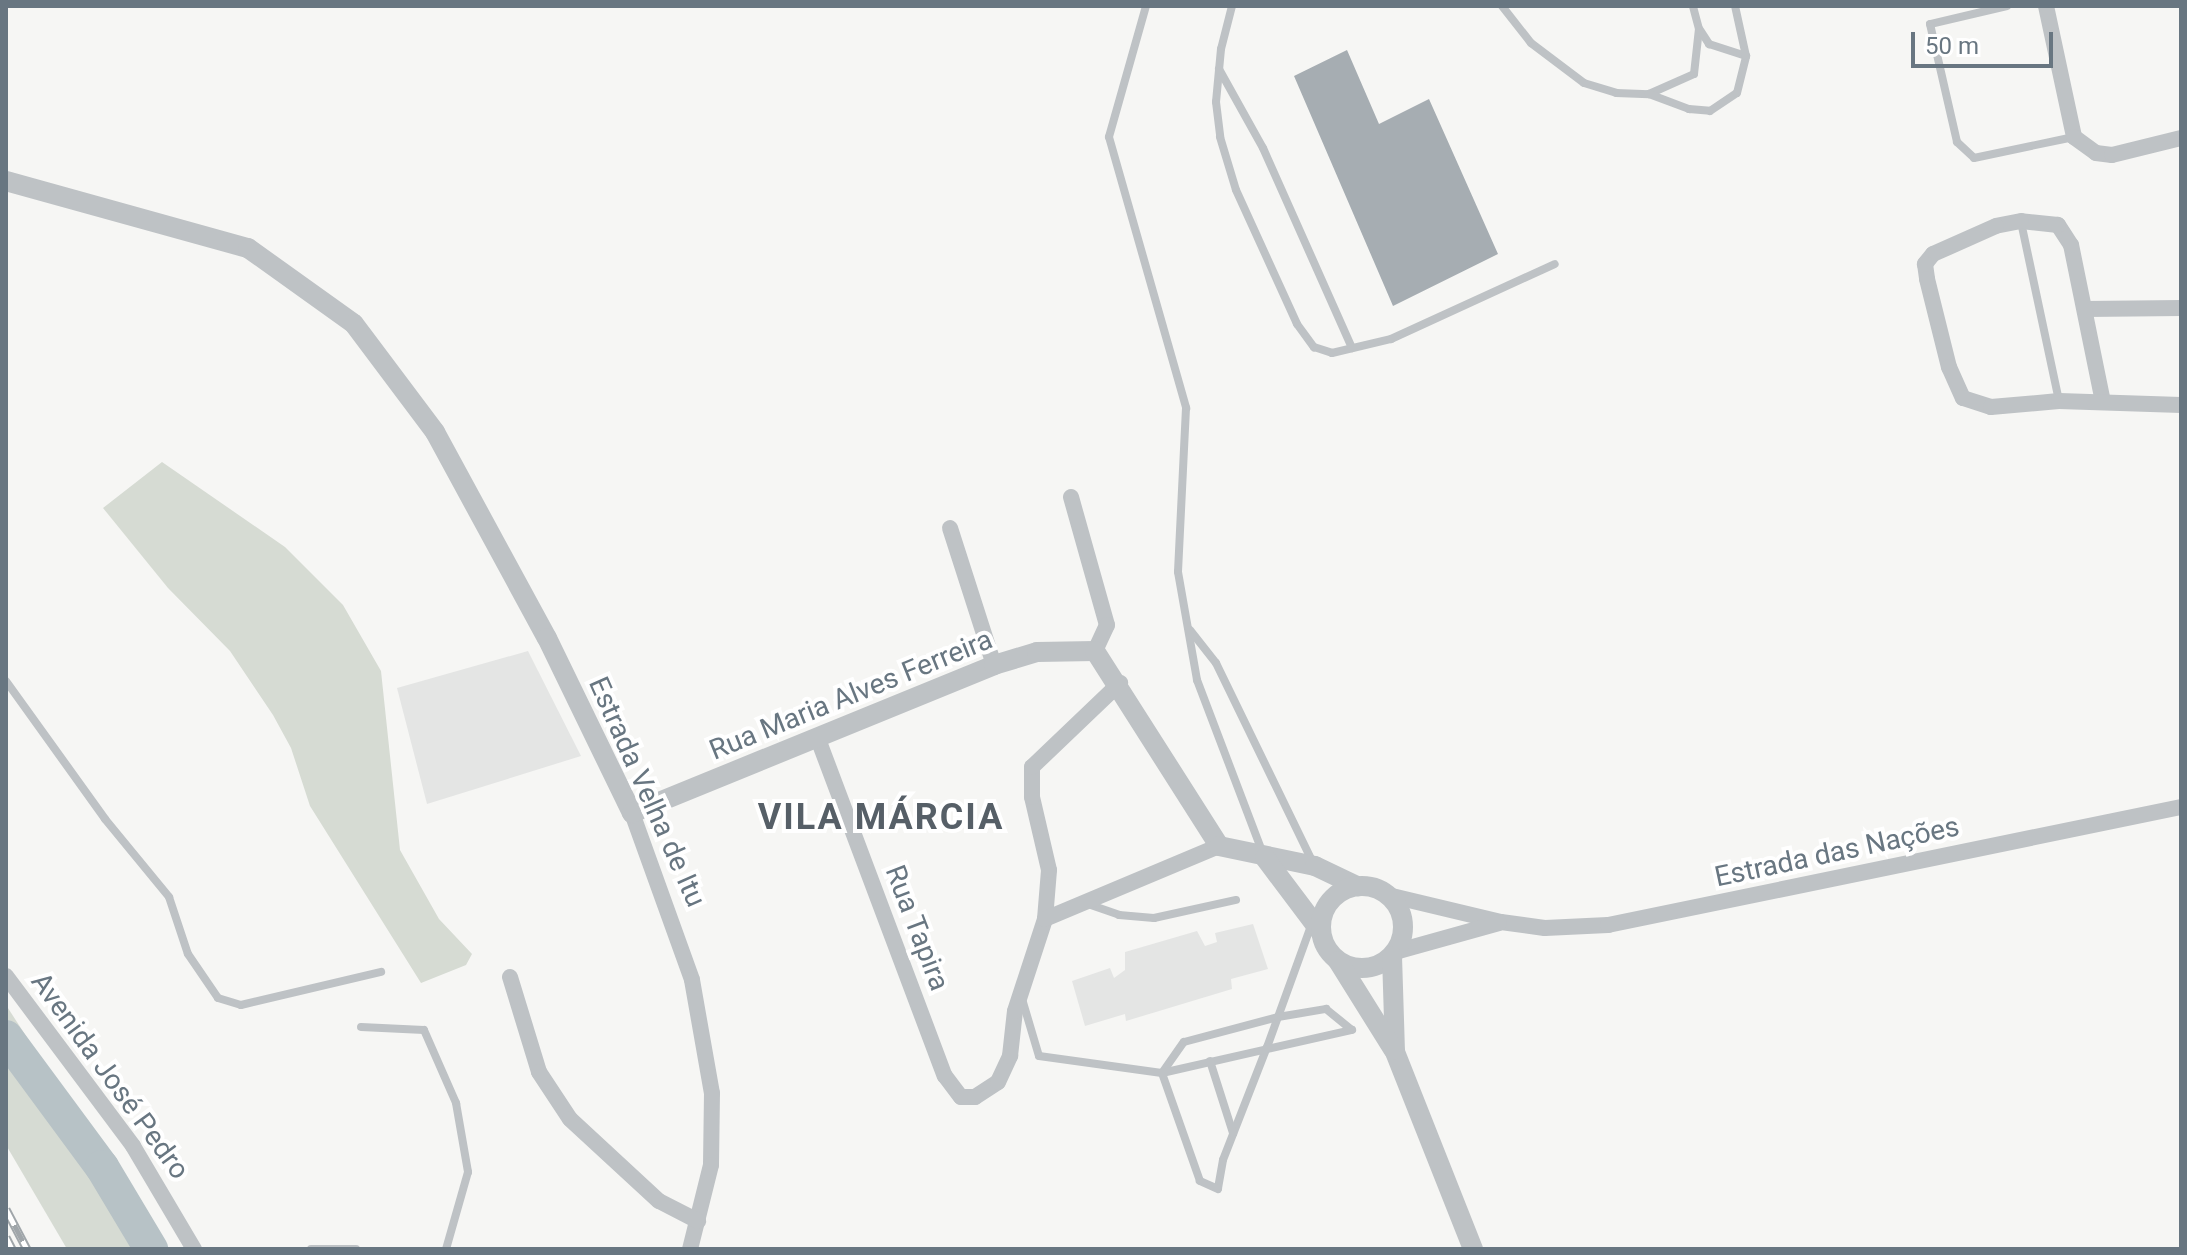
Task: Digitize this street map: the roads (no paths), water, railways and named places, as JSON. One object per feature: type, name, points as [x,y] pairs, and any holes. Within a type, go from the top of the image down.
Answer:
[{"type":"street","points":[[2046,6],[2074,137],[2096,153],[2112,155],[2181,138]]},
{"type":"street","name":"Estrada Velha de Itu","points":[[6,181],[248,248],[354,324],[435,432],[547,638],[632,813],[674,918],[702,1034],[712,1133],[698,1221],[690,1249]]},
{"type":"street","points":[[2103,402],[2086,309],[2064,233],[2046,221],[2021,221],[1944,247],[1925,264],[1949,367],[1963,398],[1991,407],[2059,401],[2181,405]]},
{"type":"street","points":[[2086,309],[2181,308]]},
{"type":"street","points":[[1071,497],[1107,625],[1095,651],[1120,683],[1219,846]]},
{"type":"street","points":[[950,528],[994,665]]},
{"type":"street","name":"Rua Maria Alves Ferreira","points":[[632,813],[994,665],[1037,652],[1095,651]]},
{"type":"street","points":[[1021,994],[1045,919],[1049,870],[1032,797],[1032,767],[1120,683]]},
{"type":"street","name":"Rua Tapira","points":[[818,739],[952,1090],[961,1097],[975,1097],[998,1082],[1010,1056],[1021,994]]},
{"type":"street","name":"Estrada das Nações","points":[[1392,896],[1501,922],[1545,928],[1635,920],[2181,807]]},
{"type":"street","points":[[1045,919],[1081,901],[1219,846],[1315,866],[1357,886],[1392,896],[1403,927],[1393,954],[1395,1052]]},
{"type":"street","points":[[1265,858],[1316,927],[1395,1052],[1473,1249]]},
{"type":"street","points":[[1316,927],[1334,896],[1357,886]]},
{"type":"street","name":"Estrada das Nações","points":[[1393,954],[1501,922]]},
{"type":"street","points":[[1338,961],[1372,968],[1393,954]]},
{"type":"street","name":"Avenida José Pedro","points":[[6,976],[133,1146],[194,1249]]},
{"type":"street","points":[[510,977],[539,1072],[570,1119],[659,1201],[698,1221]]},
{"type":"lane","points":[[1146,6],[1109,137],[1186,408],[1178,572],[1188,626],[1209,720],[1265,858]]},
{"type":"lane","points":[[1232,6],[1219,69],[1220,137],[1236,190],[1297,324],[1314,347],[1332,353],[1391,339],[1555,264]]},
{"type":"lane","points":[[1502,6],[1531,43],[1584,83],[1616,93],[1649,94],[1689,109],[1710,111],[1737,93],[1746,56],[1735,6]]},
{"type":"lane","points":[[1693,6],[1699,29],[1709,44],[1746,56]]},
{"type":"lane","points":[[2007,6],[1930,24],[1957,142],[1974,158],[2074,137]]},
{"type":"lane","points":[[1649,94],[1694,74],[1699,29]]},
{"type":"lane","points":[[1219,69],[1263,148],[1352,348]]},
{"type":"lane","points":[[2021,221],[2059,401]]},
{"type":"lane","points":[[1188,626],[1216,663],[1315,866]]},
{"type":"lane","points":[[6,681],[105,819],[169,897],[188,954],[218,998],[241,1005],[381,972]]},
{"type":"lane","points":[[1081,901],[1119,915],[1154,918],[1236,900]]},
{"type":"lane","points":[[1162,1073],[1200,1181],[1218,1189],[1233,1133],[1316,927]]},
{"type":"lane","points":[[1021,994],[1039,1056],[1162,1073],[1352,1030],[1326,1009],[1278,1017],[1184,1042],[1162,1073]]},
{"type":"lane","points":[[361,1027],[424,1030],[456,1103],[468,1172],[446,1249]]},
{"type":"lane","points":[[1210,1061],[1233,1133]]},
{"type":"lane","points":[[311,1249],[356,1249]]},
{"type":"waterway","points":[[6,1037],[102,1167],[151,1249]]},
{"type":"railway","points":[[6,1209],[27,1249]]},
{"type":"railway","points":[[6,1237],[12,1249]]},
{"type":"district","name":"VILA MÁRCIA","points":[[881,818]]}]
